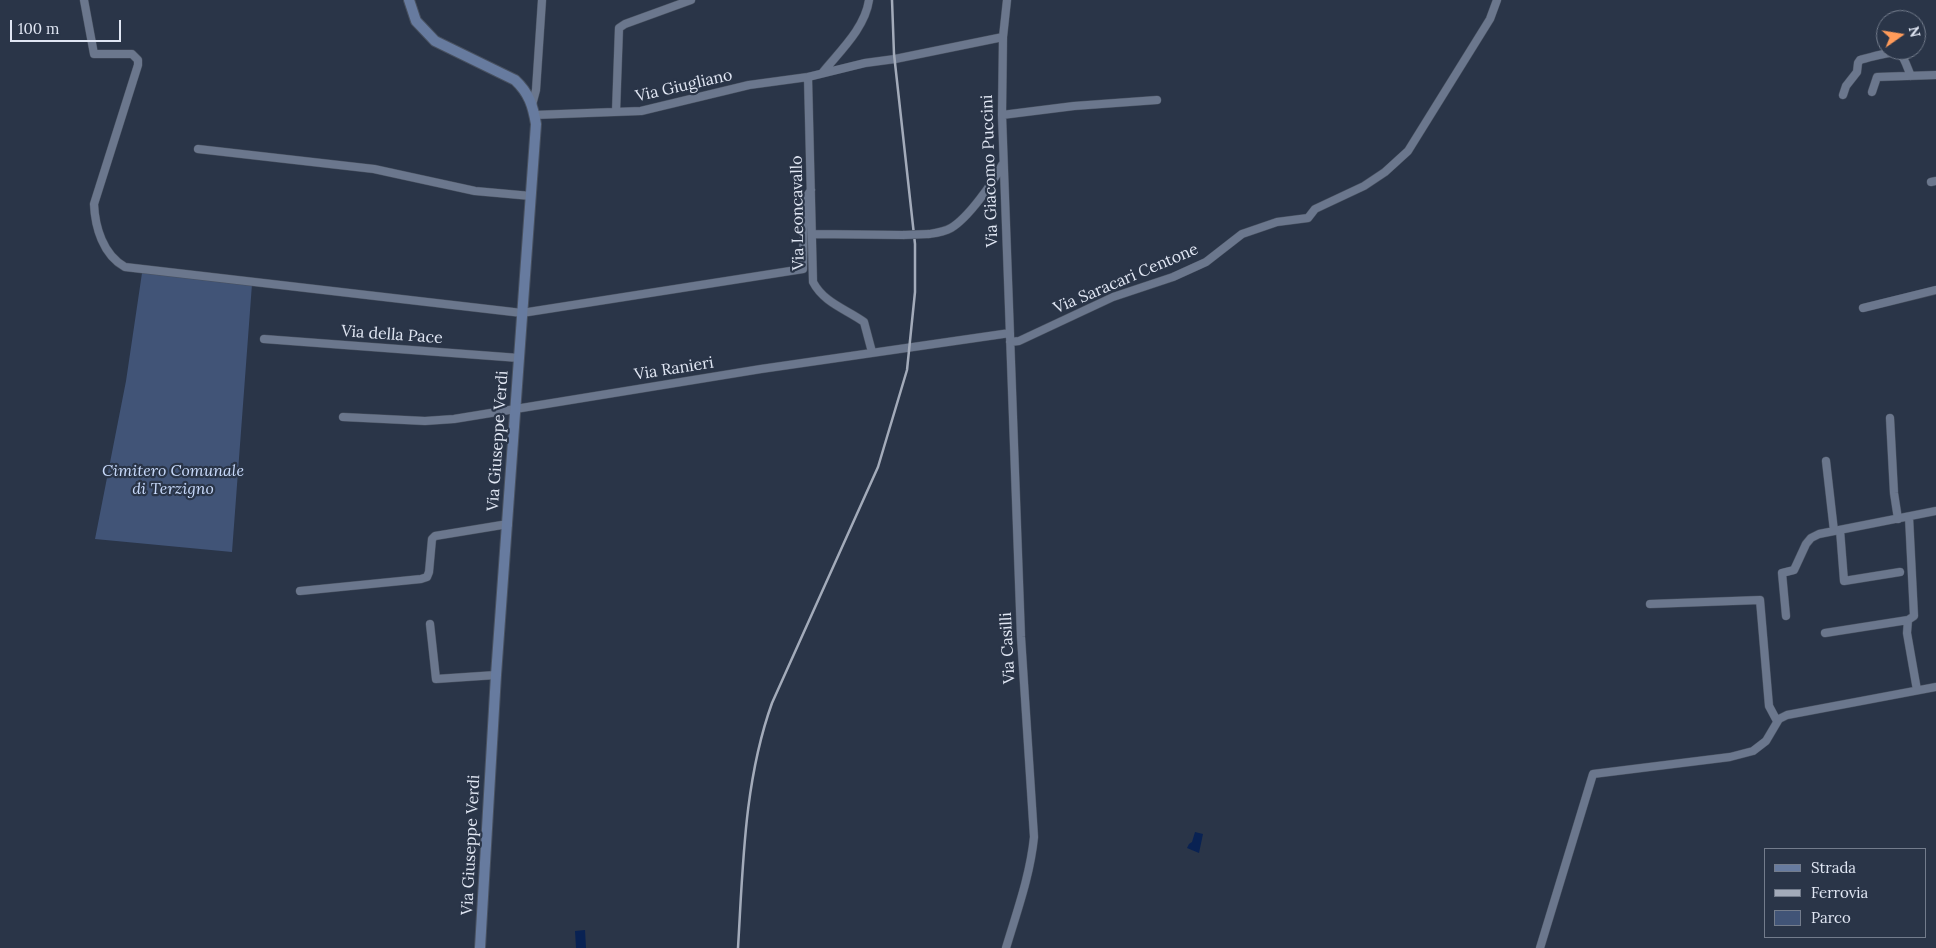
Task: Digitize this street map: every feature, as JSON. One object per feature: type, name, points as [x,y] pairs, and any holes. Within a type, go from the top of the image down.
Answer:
[{"type":"street","points":[[84,0],[94,54],[132,54],[138,60],[94,204],[95,224],[103,242],[118,263],[125,267],[522,313],[803,269],[804,200],[811,190]]},
{"type":"street","points":[[409,0],[416,21],[435,41],[515,80],[529,97],[533,110]]},
{"type":"street","points":[[533,110],[542,0]]},
{"type":"street","points":[[616,112],[619,28],[624,24],[691,0]]},
{"type":"street","points":[[823,72],[861,24],[867,11],[869,0]]},
{"type":"street","name":"Via Giacomo Puccini","points":[[1007,0],[1003,37],[1002,115],[1010,342]]},
{"type":"street","name":"Via Saracari Centone","points":[[1010,342],[1019,341],[1113,297],[1173,277],[1206,262],[1242,234],[1277,222],[1308,218],[1315,209],[1364,186],[1385,172],[1408,151],[1490,19],[1497,0]]},
{"type":"street","name":"Via Giugliano","points":[[533,110],[641,111],[749,85],[808,77],[823,72],[1003,37]]},
{"type":"street","points":[[1842,95],[1846,86],[1858,72],[1860,60],[1889,53],[1898,53],[1911,76]]},
{"type":"street","points":[[1872,92],[1876,77],[1936,75]]},
{"type":"street","name":"Via Leoncavallo","points":[[808,77],[813,282],[825,298],[864,322],[872,352]]},
{"type":"street","points":[[1002,115],[1074,106],[1157,100]]},
{"type":"street","name":"Via Giuseppe Verdi","points":[[480,948],[496,676],[536,124],[533,110]]},
{"type":"street","points":[[198,150],[374,169],[474,191],[531,196]]},
{"type":"street","points":[[812,234],[929,234],[951,228],[964,218],[997,175],[1003,163]]},
{"type":"street","points":[[1863,308],[1936,290]]},
{"type":"street","name":"Via Ranieri","points":[[343,417],[438,421],[872,352],[1010,333]]},
{"type":"street","name":"Via della Pace","points":[[264,339],[519,358]]},
{"type":"street","name":"Via Casilli","points":[[1006,948],[1025,886],[1032,857],[1034,837],[1021,637],[1010,342]]},
{"type":"street","points":[[1890,418],[1894,493],[1898,519]]},
{"type":"street","points":[[1826,461],[1844,581],[1900,572]]},
{"type":"street","points":[[1786,616],[1782,574],[1794,570],[1811,538],[1819,534],[1936,512]]},
{"type":"street","points":[[1825,633],[1908,620],[1914,616],[1909,517]]},
{"type":"street","points":[[300,591],[421,579],[427,577],[429,572],[432,539],[435,536],[508,524]]},
{"type":"street","points":[[1650,604],[1760,600],[1769,706],[1777,721]]},
{"type":"street","points":[[1908,620],[1908,633],[1917,690]]},
{"type":"street","points":[[430,624],[436,679],[496,676]]},
{"type":"street","points":[[1540,948],[1593,774],[1730,757],[1753,751],[1766,740],[1777,721],[1787,715],[1936,687]]},
{"type":"green space","name":"Cimitero Comunale di Terzigno","points":[[142,273],[252,284],[232,552],[95,539],[126,381]]},
{"type":"shaded area","points":[[1195,832],[1203,834],[1199,853],[1187,848],[1192,842]]},
{"type":"shaded area","points":[[585,930],[586,948],[576,948],[575,931]]},
{"type":"railway","points":[[738,948],[746,824],[750,793],[763,733],[772,703],[878,467],[907,370],[915,292],[915,244],[894,54],[892,0]]}]
